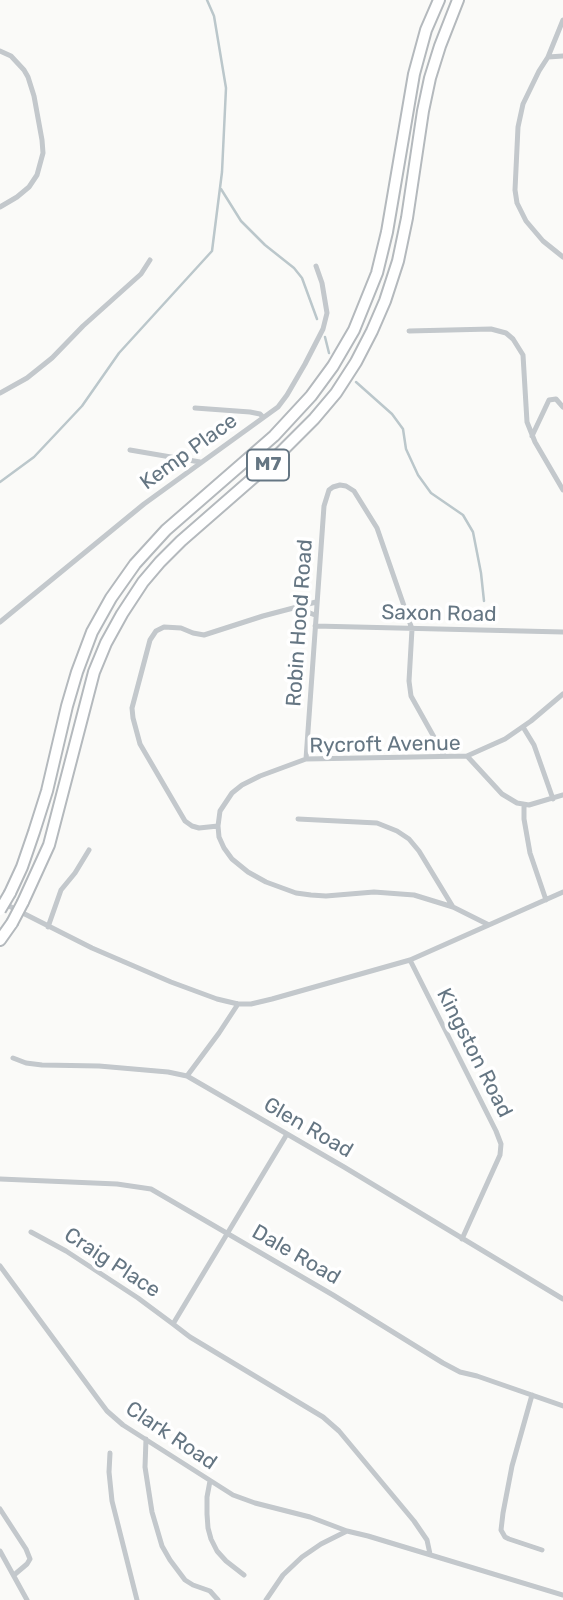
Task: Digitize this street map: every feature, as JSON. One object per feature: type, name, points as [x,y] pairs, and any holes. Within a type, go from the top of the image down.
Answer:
[{"type":"highway","name":"M7","points":[[0,910],[22,867],[38,821],[77,671],[92,632],[111,598],[135,564],[166,530],[274,436],[311,396],[354,330],[377,273],[385,242],[414,74],[426,30],[439,0]]},
{"type":"highway","name":"M7","points":[[0,940],[23,902],[49,845],[94,672],[122,614],[160,562],[282,452],[314,419],[336,393],[372,331],[398,261],[430,78],[458,0]]},
{"type":"street","points":[[563,20],[548,58],[520,112],[515,190],[517,203],[526,221],[543,241],[563,257]]},
{"type":"street","points":[[0,51],[11,56],[28,77],[43,153],[37,176],[29,187],[0,207]]},
{"type":"street","points":[[548,58],[563,56]]},
{"type":"street","points":[[0,393],[27,378],[52,359],[83,326],[141,274],[150,260]]},
{"type":"street","name":"Kemp Place","points":[[0,622],[144,504],[278,407],[324,328],[327,313],[316,266]]},
{"type":"street","points":[[409,331],[491,329],[506,333],[513,339],[523,355],[527,422],[532,436],[563,490]]},
{"type":"street","points":[[532,436],[549,400],[552,398],[559,401],[563,407]]},
{"type":"street","points":[[195,408],[250,412],[263,417]]},
{"type":"street","points":[[130,450],[201,463]]},
{"type":"street","points":[[178,458],[186,473]]},
{"type":"street","name":"Robin Hood Road","points":[[306,759],[324,506],[329,490],[333,487],[340,485],[350,488],[370,516],[381,539],[412,629]]},
{"type":"street","points":[[316,602],[204,635],[181,628],[164,627],[156,631],[150,640],[132,708],[140,744],[186,821],[199,828],[218,826],[219,837],[232,859],[248,872],[296,893],[326,896],[374,892],[432,899],[489,925]]},
{"type":"street","points":[[294,607],[315,615]]},
{"type":"street","name":"Saxon Road","points":[[314,626],[563,632]]},
{"type":"street","points":[[412,629],[409,689],[413,702],[444,755]]},
{"type":"street","points":[[467,756],[505,738],[549,708],[563,694]]},
{"type":"street","points":[[523,726],[534,746],[553,799]]},
{"type":"street","name":"Rycroft Avenue","points":[[218,826],[220,811],[226,800],[242,785],[306,759],[467,756],[502,794],[524,805]]},
{"type":"street","points":[[545,900],[530,853],[524,805],[563,795]]},
{"type":"street","points":[[298,820],[377,823],[397,831],[419,850],[453,907]]},
{"type":"street","points":[[47,927],[61,890],[89,850]]},
{"type":"street","points":[[0,902],[47,927],[171,982],[217,999],[251,1004],[410,960],[563,892]]},
{"type":"street","name":"Kingston Road","points":[[410,960],[501,1144],[500,1155],[462,1239]]},
{"type":"street","points":[[187,1076],[238,1004]]},
{"type":"street","name":"Glen Road","points":[[13,1058],[42,1065],[99,1066],[187,1076],[563,1299]]},
{"type":"street","points":[[173,1324],[287,1134]]},
{"type":"street","name":"Dale Road","points":[[0,1179],[117,1184],[150,1189],[460,1372],[563,1406]]},
{"type":"street","name":"Craig Place","points":[[31,1233],[66,1251],[138,1298],[190,1337],[323,1417],[339,1432],[414,1521],[427,1540],[430,1554]]},
{"type":"street","name":"Clark Road","points":[[0,1266],[107,1411],[123,1426],[233,1495],[563,1595]]},
{"type":"street","points":[[531,1395],[512,1466],[501,1530],[509,1539],[542,1550]]},
{"type":"street","points":[[146,1439],[145,1467],[155,1525],[162,1546],[185,1580],[210,1591],[218,1600]]},
{"type":"street","points":[[110,1453],[109,1472],[113,1501],[137,1600]]},
{"type":"street","points":[[210,1481],[207,1514],[211,1539],[226,1561],[244,1575]]},
{"type":"street","points":[[0,1509],[30,1559],[14,1575]]},
{"type":"street","points":[[266,1600],[296,1561],[347,1531]]},
{"type":"street","points":[[0,1551],[27,1600]]},
{"type":"waterway","points":[[0,482],[34,457],[82,406],[119,353],[212,251],[222,172],[226,88],[214,16],[207,0]]},
{"type":"waterway","points":[[221,189],[241,221],[302,278],[317,319]]},
{"type":"waterway","points":[[325,337],[329,353]]},
{"type":"waterway","points":[[356,382],[392,414],[403,429],[406,449],[418,475],[431,493],[463,515],[473,532],[484,601]]}]
